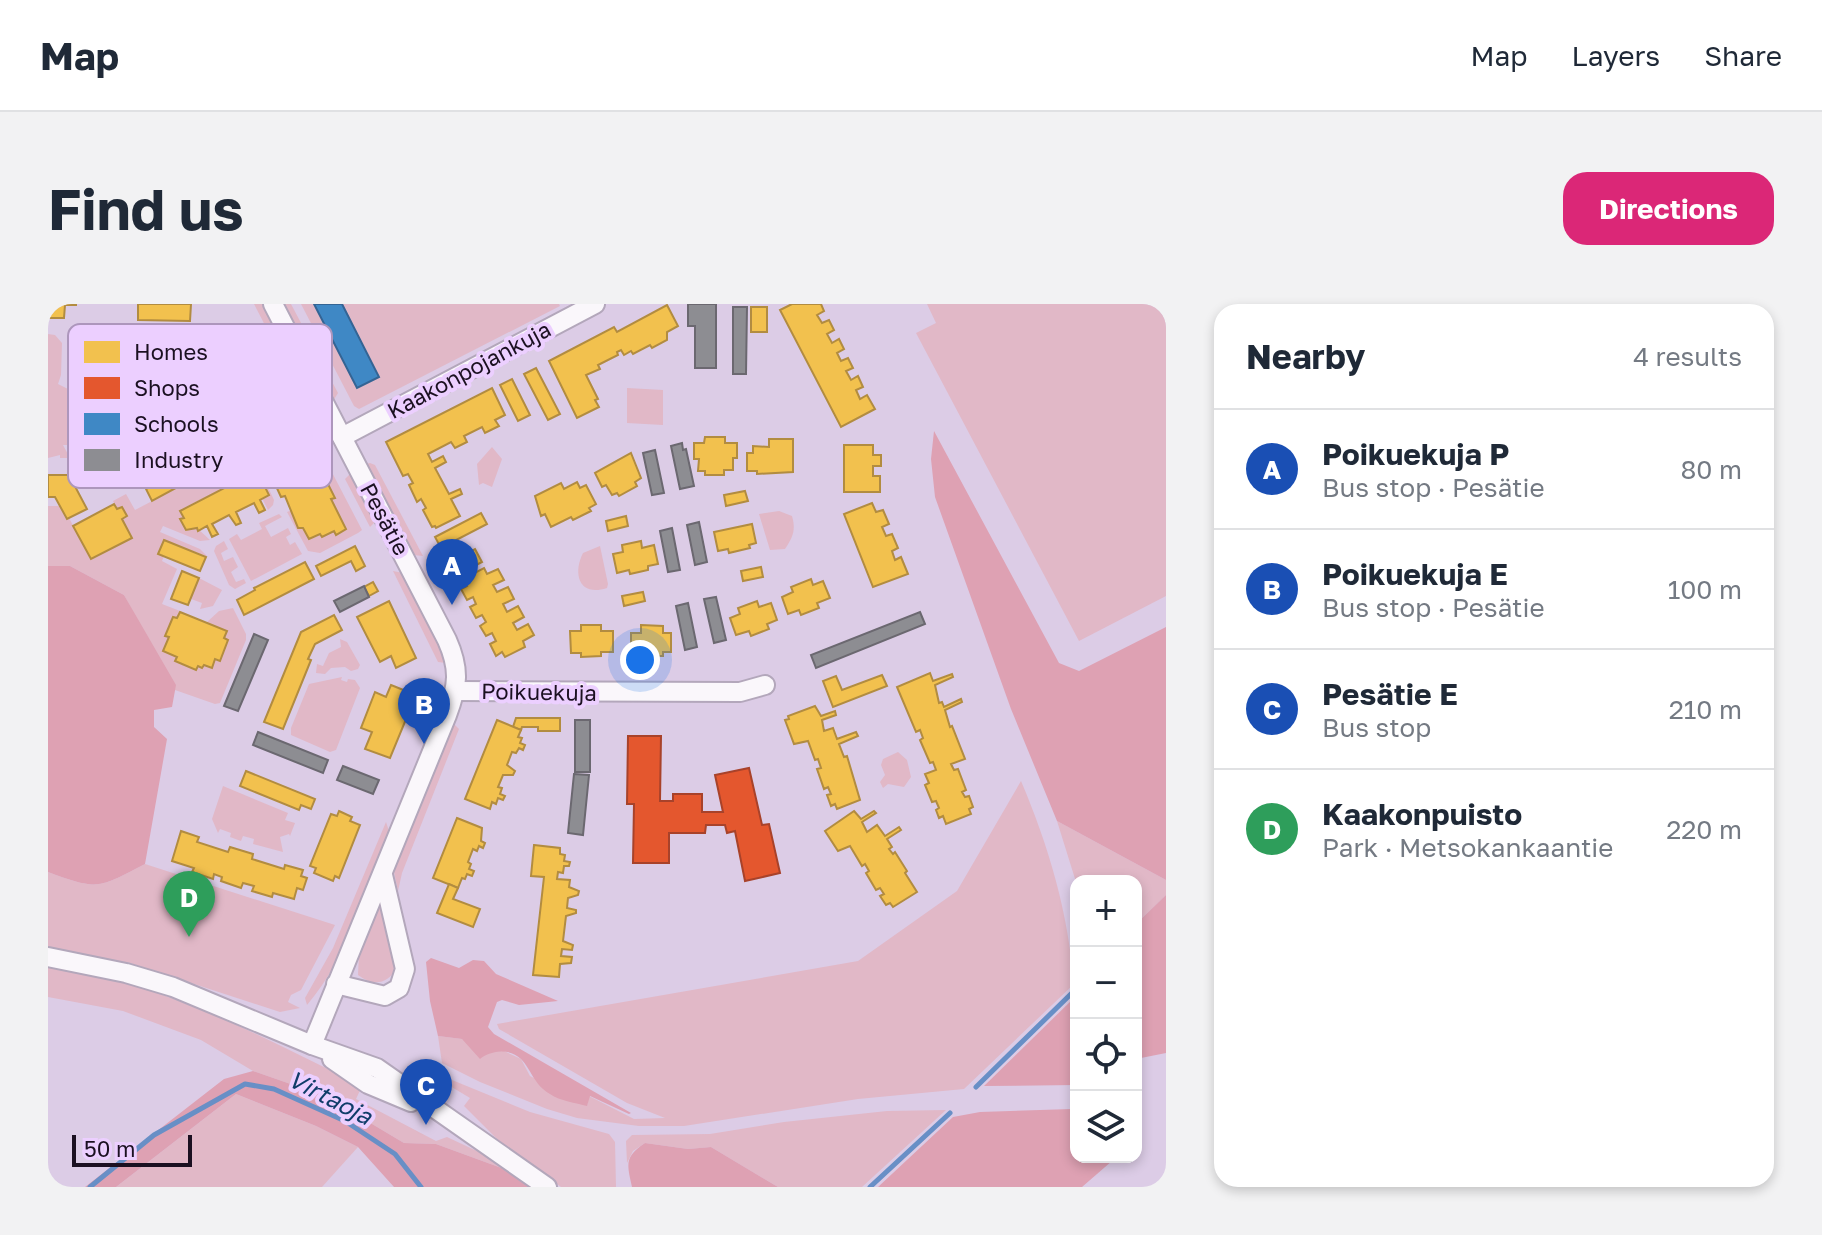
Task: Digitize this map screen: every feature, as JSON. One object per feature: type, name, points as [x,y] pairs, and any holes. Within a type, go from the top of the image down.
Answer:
[{"type":"street","name":"Pesätie","points":[[273,304],[283,324]]},
{"type":"street","name":"Kaakonpojankuja","points":[[342,437],[595,304]]},
{"type":"street","name":"Pesätie","points":[[312,1045],[456,691],[456,666],[447,640],[332,418]]},
{"type":"street","name":"Poikuekuja","points":[[456,691],[740,692],[765,685]]},
{"type":"street","points":[[336,984],[385,996],[399,988],[405,969],[383,875]]},
{"type":"street","points":[[48,957],[126,973],[173,987],[312,1045],[368,1084],[443,1115],[547,1187]]},
{"type":"shaded area","points":[[254,304],[263,304],[273,324],[264,324]]},
{"type":"shaded area","points":[[282,304],[291,304],[302,324],[293,324]]},
{"type":"shaded area","points":[[301,304],[560,306],[359,409],[354,406],[332,364],[332,324],[311,324]]},
{"type":"shaded area","points":[[927,304],[1166,304],[1166,596],[1079,641],[916,333],[936,323]]},
{"type":"shaded area","points":[[48,334],[55,335],[62,343],[58,384],[68,389],[68,445],[63,445],[68,458],[60,458],[60,455],[48,458]]},
{"type":"shaded area","points":[[332,382],[338,393],[332,399]]},
{"type":"shaded area","points":[[627,388],[663,390],[663,425],[627,423]]},
{"type":"shaded area","points":[[934,431],[1059,663],[1079,671],[1166,627],[1166,880],[1057,821],[1011,709],[935,497],[931,459]]},
{"type":"shaded area","points":[[492,447],[502,459],[492,487],[483,483],[479,485],[477,464]]},
{"type":"shaded area","points":[[366,464],[375,465],[423,556],[413,555]]},
{"type":"shaded area","points":[[332,472],[362,530],[320,553],[308,551],[287,512],[292,510],[297,528],[303,528],[309,539],[334,531],[336,534],[331,499],[335,497],[330,488]]},
{"type":"shaded area","points":[[351,473],[376,521],[370,527],[345,479]]},
{"type":"shaded area","points":[[177,488],[223,488],[180,510],[186,530],[197,528],[210,540],[200,541],[163,526],[160,532],[200,549],[208,557],[164,540],[158,554],[164,556],[162,561],[177,569],[162,604],[180,611],[177,618],[173,617],[165,635],[169,637],[163,651],[177,657],[176,661],[196,669],[204,665],[212,668],[215,659],[220,660],[228,640],[206,623],[219,611],[233,608],[246,634],[220,703],[175,690],[124,595],[70,566],[48,566],[48,506],[59,506],[66,519],[69,518],[91,559],[132,538],[113,501],[126,494],[135,510]]},
{"type":"shaded area","points":[[266,488],[274,500],[268,510],[262,498],[269,494]]},
{"type":"shaded area","points":[[779,511],[792,516],[793,533],[785,549],[770,550],[759,514]]},
{"type":"shaded area","points":[[279,514],[282,517],[265,526],[271,537],[288,528],[291,534],[286,537],[290,545],[295,542],[302,554],[251,581],[229,539],[237,534],[241,540],[262,529],[259,523]]},
{"type":"shaded area","points":[[224,541],[228,549],[221,553],[224,561],[233,557],[238,567],[231,572],[236,582],[244,579],[246,583],[235,589],[229,585],[214,551]]},
{"type":"shaded area","points":[[600,546],[608,584],[607,588],[590,589],[581,582],[578,569],[583,553]]},
{"type":"shaded area","points":[[48,566],[70,566],[124,595],[176,685],[172,707],[154,710],[154,727],[167,739],[145,864],[98,884],[78,882],[48,872]]},
{"type":"shaded area","points":[[393,571],[403,573],[440,644],[446,663],[438,662]]},
{"type":"shaded area","points":[[199,578],[222,590],[213,606],[200,609],[202,603],[191,599]]},
{"type":"shaded area","points":[[340,639],[347,642],[360,665],[358,669],[331,668],[325,674],[316,673],[317,664],[323,666],[329,653],[341,647]]},
{"type":"shaded area","points":[[342,677],[341,680],[347,682],[348,679],[355,680],[360,688],[336,750],[330,752],[291,735],[309,684]]},
{"type":"shaded area","points":[[453,723],[459,729],[402,873],[398,891],[394,872]]},
{"type":"shaded area","points":[[898,752],[907,760],[911,777],[904,787],[888,784],[883,788],[880,782],[885,775],[881,765],[883,759]]},
{"type":"shaded area","points":[[1021,781],[1056,880],[1070,950],[1070,988],[964,1089],[858,1099],[684,1126],[639,1126],[577,1118],[547,1109],[442,1063],[438,1036],[462,1039],[488,1052],[504,1051],[521,1059],[530,1076],[587,1105],[589,1096],[634,1119],[665,1118],[627,1103],[499,1029],[497,1024],[858,961],[957,891]]},
{"type":"shaded area","points":[[223,786],[288,813],[285,820],[295,823],[290,836],[280,837],[283,852],[253,844],[254,839],[243,836],[241,841],[230,837],[231,833],[220,829],[218,833],[212,819]]},
{"type":"shaded area","points":[[1057,821],[1166,880],[1166,895],[1142,918],[1142,875],[1074,875]]},
{"type":"shaded area","points":[[386,822],[390,834],[355,922],[334,966],[307,1005],[305,998],[333,948]]},
{"type":"shaded area","points":[[145,864],[335,925],[301,990],[291,995],[288,1002],[300,1008],[280,1012],[130,963],[48,948],[48,872],[78,882],[98,884]]},
{"type":"shaded area","points":[[1166,895],[1166,1053],[1142,1058],[1142,947],[1142,918]]},
{"type":"shaded area","points":[[380,905],[397,968],[389,978],[375,982],[358,975],[359,954]]},
{"type":"shaded area","points":[[431,958],[459,968],[473,960],[484,961],[496,974],[558,1001],[519,1005],[502,1000],[497,1002],[488,1027],[494,1034],[631,1113],[590,1096],[587,1106],[558,1098],[540,1086],[517,1055],[500,1052],[480,1059],[462,1039],[438,1036],[426,962]]},
{"type":"shaded area","points":[[48,966],[131,984],[210,1013],[362,1086],[356,1099],[436,1141],[447,1137],[479,1152],[507,1170],[436,1144],[404,1143],[325,1096],[253,1071],[201,1040],[123,1011],[48,997]]},
{"type":"shaded area","points":[[1070,1002],[1070,1085],[984,1086]]},
{"type":"shaded area","points":[[253,1071],[325,1096],[404,1143],[436,1144],[507,1170],[529,1187],[394,1187],[358,1147],[316,1126],[236,1094],[116,1187],[85,1187],[224,1079]]},
{"type":"shaded area","points":[[452,1080],[530,1112],[609,1134],[615,1142],[616,1187],[561,1187],[498,1140],[464,1106],[470,1098],[450,1086]]},
{"type":"shaded area","points":[[236,1094],[316,1126],[358,1147],[322,1187],[116,1187]]},
{"type":"shaded area","points":[[1070,1109],[1070,1163],[1110,1163],[1082,1187],[878,1187],[953,1117],[980,1112]]},
{"type":"shaded area","points":[[946,1110],[862,1187],[778,1187],[711,1147],[688,1149],[645,1143],[633,1151],[627,1163],[626,1141],[632,1135],[710,1134],[887,1111]]},
{"type":"shaded area","points":[[645,1143],[688,1149],[711,1147],[778,1187],[632,1187],[630,1157]]},
{"type":"building: Homes","points":[[48,304],[76,305],[65,305],[64,318],[48,318]]},
{"type":"building: Homes","points":[[138,304],[191,304],[190,321],[138,320]]},
{"type":"building: Homes","points":[[792,304],[821,304],[824,311],[817,315],[822,323],[829,320],[834,330],[827,334],[832,343],[839,339],[844,349],[837,353],[841,361],[848,358],[853,368],[846,371],[851,380],[858,376],[863,387],[856,390],[860,399],[867,395],[875,409],[841,427],[780,310]]},
{"type":"building: Homes","points":[[667,305],[678,326],[667,332],[667,340],[633,354],[631,351],[624,355],[621,350],[617,352],[618,355],[598,365],[600,369],[586,375],[599,407],[577,418],[549,361],[614,327],[617,332]]},
{"type":"building: Homes","points":[[751,307],[767,307],[767,332],[751,332]]},
{"type":"building: Homes","points":[[536,368],[560,414],[548,420],[524,374]]},
{"type":"building: Homes","points":[[512,379],[530,415],[518,421],[500,385]]},
{"type":"building: Homes","points":[[492,388],[505,415],[495,420],[499,426],[485,433],[482,427],[464,436],[467,442],[455,448],[451,442],[428,454],[432,462],[443,456],[446,462],[435,468],[449,494],[460,489],[462,494],[451,499],[460,516],[432,527],[423,510],[426,508],[421,499],[417,502],[409,485],[413,483],[408,474],[403,476],[386,442]]},
{"type":"building: Homes","points":[[705,437],[725,437],[725,443],[737,443],[733,470],[724,470],[724,475],[705,475],[705,471],[698,471],[699,459],[694,459],[694,443],[704,443]]},
{"type":"building: Homes","points":[[769,439],[793,439],[793,472],[757,474],[757,471],[747,471],[747,453],[753,453],[753,446],[769,447]]},
{"type":"building: Homes","points":[[844,445],[873,445],[873,455],[881,455],[881,466],[873,466],[873,476],[880,476],[880,492],[844,492]]},
{"type":"building: Homes","points":[[631,453],[641,478],[635,482],[637,486],[619,496],[617,493],[612,495],[606,485],[602,487],[595,473]]},
{"type":"building: Homes","points":[[48,475],[68,475],[68,488],[76,488],[87,509],[67,519],[55,497],[48,497]]},
{"type":"building: Homes","points":[[577,482],[580,488],[586,485],[596,504],[589,508],[591,511],[551,527],[545,514],[541,516],[535,496],[561,483],[564,489]]},
{"type":"building: Homes","points":[[148,488],[176,488],[152,501]]},
{"type":"building: Homes","points":[[224,488],[266,488],[269,495],[260,500],[265,510],[259,513],[254,503],[236,512],[241,523],[236,525],[229,515],[212,524],[218,534],[212,537],[207,526],[198,531],[197,528],[186,530],[180,519],[184,518],[180,511]]},
{"type":"building: Homes","points":[[277,488],[330,488],[335,498],[331,499],[346,529],[336,535],[334,531],[309,539],[303,528],[298,528],[285,496],[281,497]]},
{"type":"building: Homes","points":[[745,491],[748,501],[726,506],[724,495]]},
{"type":"building: Homes","points":[[872,503],[876,512],[883,510],[889,524],[882,527],[886,536],[892,534],[898,548],[892,551],[895,560],[901,557],[908,574],[873,587],[844,514]]},
{"type":"building: Homes","points":[[114,504],[117,509],[122,507],[127,516],[122,519],[132,538],[91,559],[73,526]]},
{"type":"building: Homes","points":[[481,513],[487,524],[441,548],[435,537]]},
{"type":"building: Homes","points":[[626,516],[628,526],[608,531],[606,521]]},
{"type":"building: Homes","points":[[752,524],[756,543],[749,545],[750,548],[729,553],[728,549],[718,551],[714,532]]},
{"type":"building: Homes","points":[[164,540],[206,557],[200,571],[158,554]]},
{"type":"building: Homes","points":[[641,541],[642,548],[654,545],[658,564],[630,574],[629,570],[617,573],[613,554],[623,552],[622,545]]},
{"type":"building: Homes","points":[[355,546],[365,566],[356,571],[351,561],[321,576],[316,566]]},
{"type":"building: Homes","points":[[475,549],[482,562],[455,576],[449,563]]},
{"type":"building: Homes","points":[[305,562],[314,579],[244,615],[237,600]]},
{"type":"building: Homes","points":[[761,567],[763,577],[743,581],[741,571]]},
{"type":"building: Homes","points":[[484,568],[487,574],[498,569],[504,580],[493,585],[497,592],[508,587],[514,599],[503,604],[507,612],[518,606],[524,617],[513,623],[517,630],[528,624],[534,635],[523,641],[525,647],[505,657],[502,652],[496,656],[490,644],[496,641],[492,633],[486,636],[480,626],[486,622],[482,615],[476,618],[470,607],[476,604],[473,597],[467,600],[461,589],[467,586],[463,579]]},
{"type":"building: Homes","points":[[182,571],[199,578],[188,605],[171,599]]},
{"type":"building: Homes","points":[[811,579],[813,585],[823,581],[830,598],[817,603],[819,608],[801,615],[799,610],[788,614],[782,597],[793,592],[791,587]]},
{"type":"building: Homes","points":[[373,582],[378,591],[369,596],[364,587]]},
{"type":"building: Homes","points":[[643,592],[645,601],[624,606],[622,596]]},
{"type":"building: Homes","points":[[389,601],[416,658],[396,668],[391,656],[380,662],[357,617]]},
{"type":"building: Homes","points":[[757,601],[759,607],[771,603],[777,620],[767,624],[769,629],[751,636],[749,631],[736,635],[730,618],[740,614],[738,608]]},
{"type":"building: Homes","points":[[180,612],[227,631],[224,638],[228,640],[220,661],[215,659],[212,668],[204,665],[196,670],[175,661],[177,657],[163,651],[173,617],[177,618]]},
{"type":"building: Homes","points":[[334,615],[342,630],[315,644],[283,729],[264,722],[301,632]]},
{"type":"building: Homes","points":[[581,625],[601,625],[601,631],[613,631],[613,652],[581,657],[581,653],[571,653],[570,631],[581,631]]},
{"type":"building: Homes","points":[[641,625],[663,626],[663,633],[671,633],[671,652],[663,652],[663,656],[643,656],[643,652],[631,652],[631,633],[641,633]]},
{"type":"building: Homes","points":[[930,673],[933,681],[952,674],[953,677],[935,685],[939,703],[942,702],[944,707],[961,699],[962,702],[945,710],[965,759],[951,764],[954,770],[958,769],[966,790],[962,792],[965,797],[969,796],[973,807],[969,809],[971,814],[946,824],[943,816],[939,818],[936,810],[939,808],[936,801],[932,802],[925,785],[929,783],[925,774],[936,770],[920,740],[923,738],[920,730],[916,732],[897,687]]},
{"type":"building: Homes","points":[[882,675],[887,686],[833,707],[823,681],[836,676],[842,690]]},
{"type":"building: Homes","points":[[391,685],[416,695],[390,758],[365,749],[372,732],[361,728],[375,692],[386,697]]},
{"type":"building: Homes","points":[[815,706],[821,716],[835,711],[836,715],[822,720],[824,731],[833,728],[837,739],[856,732],[858,736],[839,744],[844,757],[847,756],[860,800],[837,809],[835,804],[831,806],[827,795],[831,794],[828,787],[824,789],[817,769],[821,768],[818,759],[815,760],[808,741],[794,744],[785,720]]},
{"type":"building: Homes","points":[[516,718],[560,718],[560,731],[538,731],[538,727],[522,727],[521,730],[513,727]]},
{"type":"building: Homes","points":[[497,720],[521,730],[518,737],[522,738],[520,743],[525,745],[523,750],[519,748],[516,753],[512,752],[507,765],[515,771],[513,775],[503,775],[498,787],[502,788],[500,794],[505,796],[503,800],[498,798],[496,804],[492,802],[490,809],[465,799]]},
{"type":"building: Homes","points":[[246,771],[315,799],[311,809],[301,805],[299,810],[240,786]]},
{"type":"building: Homes","points":[[339,811],[360,825],[339,878],[335,876],[333,881],[314,873],[316,868],[310,866],[331,814],[337,816]]},
{"type":"building: Homes","points":[[854,811],[861,819],[874,811],[876,813],[862,822],[867,832],[877,825],[885,836],[899,827],[901,830],[887,839],[892,847],[889,849],[893,854],[895,852],[917,892],[893,907],[890,903],[886,905],[880,896],[884,894],[880,888],[876,890],[866,873],[869,871],[865,864],[862,866],[850,846],[838,851],[825,831]]},
{"type":"building: Homes","points":[[457,818],[482,828],[481,841],[485,843],[477,851],[473,849],[468,862],[471,864],[469,869],[474,871],[472,876],[467,874],[465,879],[462,878],[458,888],[433,878]]},
{"type":"building: Homes","points":[[181,831],[199,837],[197,842],[228,852],[230,847],[253,854],[252,859],[284,869],[285,865],[303,870],[301,876],[307,878],[303,890],[297,888],[294,899],[273,893],[272,897],[252,891],[254,886],[243,883],[241,888],[221,881],[222,877],[214,874],[213,879],[192,872],[194,868],[172,861]]},
{"type":"building: Homes","points":[[534,845],[560,848],[560,854],[565,855],[564,861],[570,862],[569,866],[564,866],[563,873],[558,872],[557,879],[570,880],[569,887],[579,891],[578,895],[568,898],[567,908],[576,910],[576,913],[566,916],[563,941],[573,945],[572,950],[562,949],[561,956],[572,957],[571,963],[560,964],[559,977],[533,975],[544,877],[531,876]]},
{"type":"building: Homes","points":[[449,884],[458,888],[453,899],[480,909],[473,927],[437,913]]},
{"type":"building: Shops","points":[[628,736],[661,736],[660,801],[673,801],[673,794],[702,794],[702,812],[723,812],[715,775],[749,768],[762,825],[769,824],[780,873],[745,881],[735,831],[727,833],[725,825],[706,825],[705,833],[669,833],[669,863],[633,863],[634,804],[627,804]]},
{"type":"building: Schools","points":[[314,304],[342,304],[379,377],[357,388],[332,339],[332,324],[324,324]]},
{"type":"building: Industry","points":[[688,304],[716,304],[716,368],[695,368],[695,326],[688,326]]},
{"type":"building: Industry","points":[[733,307],[747,307],[746,374],[733,374]]},
{"type":"building: Industry","points":[[682,443],[694,486],[680,489],[671,446]]},
{"type":"building: Industry","points":[[655,450],[664,493],[652,495],[643,453]]},
{"type":"building: Industry","points":[[699,522],[707,562],[695,565],[687,525]]},
{"type":"building: Industry","points":[[672,528],[680,570],[668,572],[660,531]]},
{"type":"building: Industry","points":[[364,586],[369,597],[340,612],[334,601]]},
{"type":"building: Industry","points":[[716,597],[726,640],[714,643],[704,599]]},
{"type":"building: Industry","points":[[688,603],[697,647],[685,650],[676,606]]},
{"type":"building: Industry","points":[[920,612],[925,624],[816,668],[811,655]]},
{"type":"building: Industry","points":[[254,634],[268,640],[238,711],[224,706]]},
{"type":"building: Industry","points":[[575,720],[590,720],[590,772],[575,772]]},
{"type":"building: Industry","points":[[258,732],[328,760],[323,773],[253,745]]},
{"type":"building: Industry","points":[[343,766],[379,780],[373,794],[337,780]]},
{"type":"building: Industry","points":[[574,774],[589,775],[583,835],[568,833]]},
{"type":"waterway","points":[[976,1087],[1070,995]]},
{"type":"waterway","name":"Virtaoja","points":[[90,1187],[154,1135],[245,1084],[274,1089],[345,1121],[395,1154],[421,1187]]},
{"type":"waterway","points":[[870,1187],[950,1113]]},
{"type":"waterway","name":"Virtaoja","points":[[1159,1185],[1166,1179]]},
{"type":"place","name":"Poikuekuja P","points":[[452,605]]},
{"type":"place","name":"Poikuekuja E","points":[[424,744]]},
{"type":"place","name":"Kaakonpuisto","points":[[189,937]]},
{"type":"place","name":"Pesätie E","points":[[426,1125]]}]
